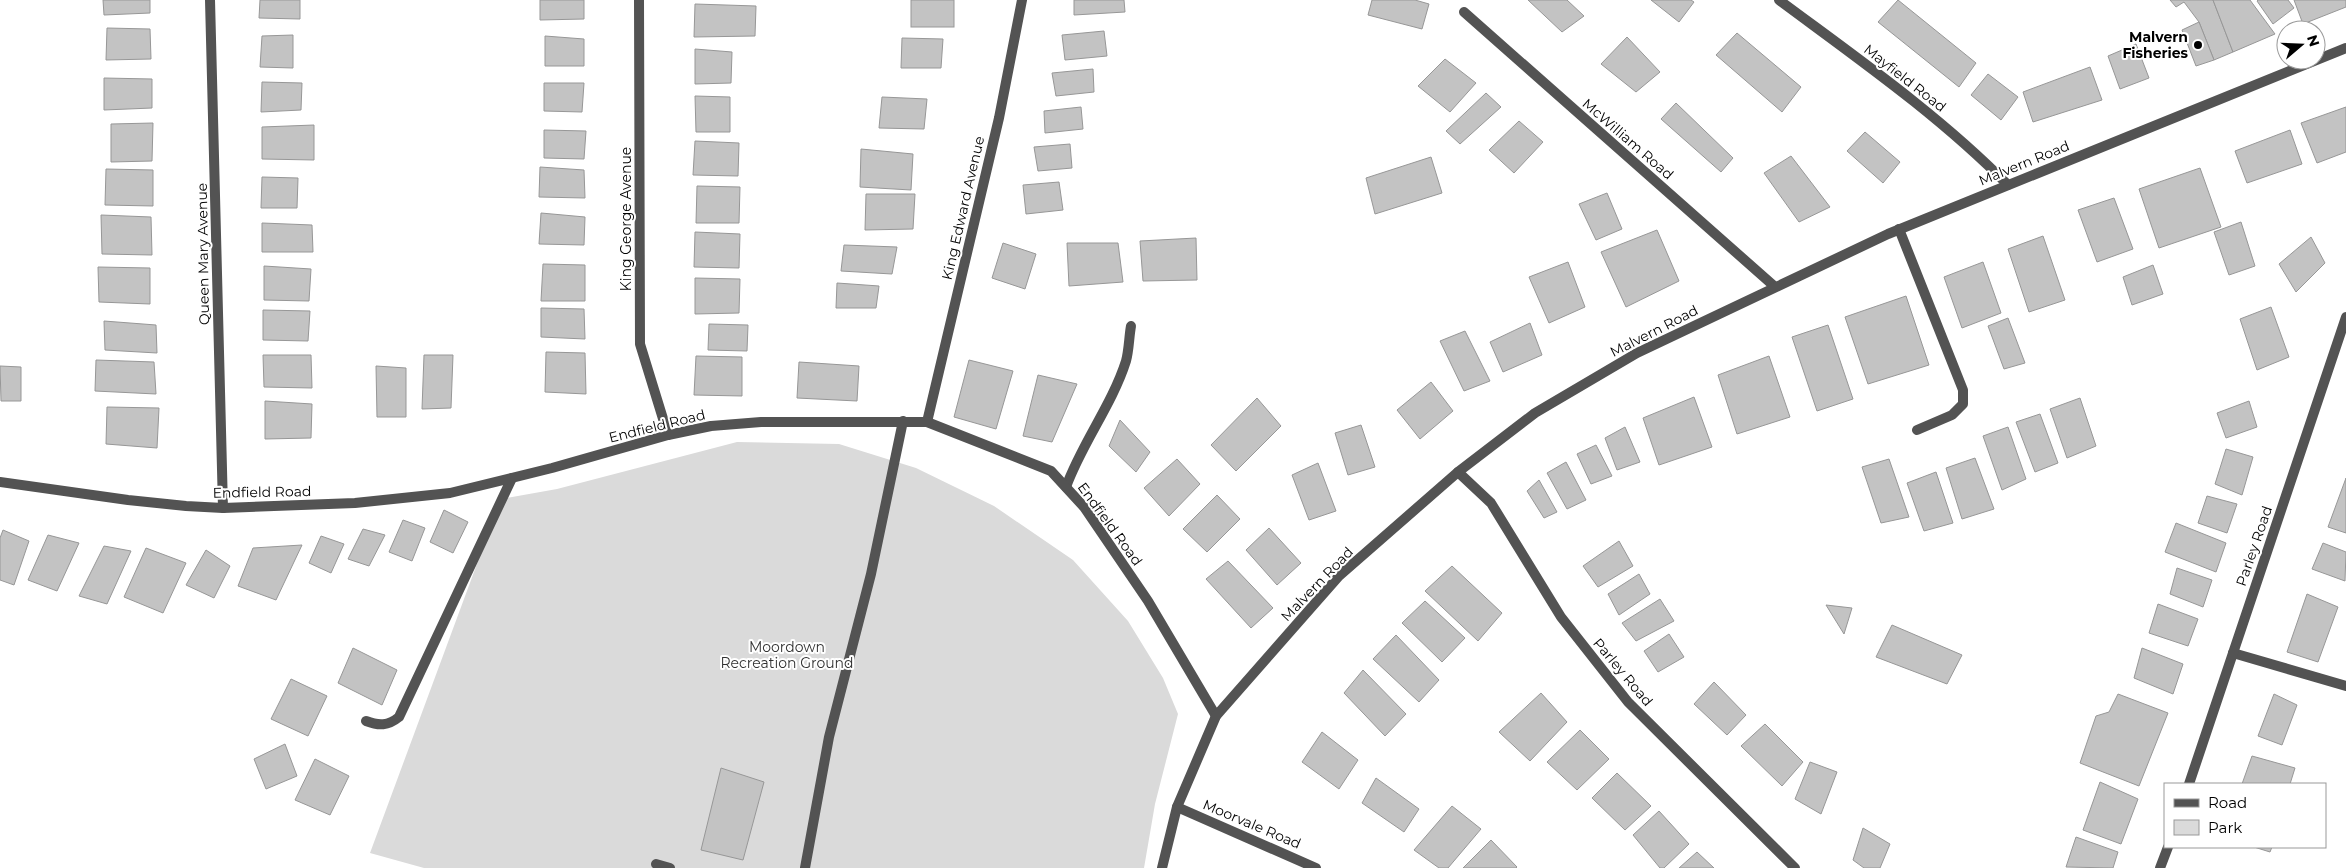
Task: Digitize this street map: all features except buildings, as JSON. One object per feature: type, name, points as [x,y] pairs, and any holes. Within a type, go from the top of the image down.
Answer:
[{"type":"street","name":"Queen Mary Avenue","points":[[210,0],[223,508]]},
{"type":"street","name":"King George Avenue","points":[[639,0],[640,344],[668,435]]},
{"type":"street","name":"King Edward Avenue","points":[[927,422],[999,118],[1022,0]]},
{"type":"street","name":"Mayfield Road","points":[[1779,0],[1869,67],[1976,152],[2008,185]]},
{"type":"street","name":"McWilliam Road","points":[[1464,12],[1774,286]]},
{"type":"street","name":"Malvern Road","points":[[1162,868],[1177,807],[1216,716],[1339,576],[1458,472],[1535,413],[1637,353],[1774,286],[1899,229],[2346,48]]},
{"type":"street","points":[[1899,229],[1963,390],[1963,404],[1952,415],[1917,430]]},
{"type":"street","name":"Parley Road","points":[[2189,783],[2346,317]]},
{"type":"street","points":[[1066,487],[1073,468],[1119,381],[1127,358],[1131,326]]},
{"type":"street","points":[[805,868],[829,737],[871,574],[903,421]]},
{"type":"street","name":"Endfield Road","points":[[0,482],[128,500],[223,508],[355,503],[450,493],[668,435],[710,426],[761,422],[927,422],[1051,471],[1084,507],[1148,601],[1216,716]]},
{"type":"street","name":"Parley Road","points":[[1458,472],[1492,504],[1561,617],[1628,702],[1795,868]]},
{"type":"street","points":[[366,721],[377,725],[386,725],[399,717],[512,478]]},
{"type":"street","points":[[2233,653],[2346,686]]},
{"type":"street","name":"Moorvale Road","points":[[1177,807],[1316,868]]},
{"type":"street","points":[[2160,868],[2168,848]]},
{"type":"street","points":[[656,864],[670,868]]},
{"type":"green space","name":"Moordown Recreation Ground","points":[[737,442],[839,444],[916,468],[994,506],[1073,560],[1128,621],[1163,678],[1178,714],[1155,804],[1144,868],[424,868],[370,853],[501,499],[557,489]]},
{"type":"place","name":"Malvern Fisheries","points":[[2198,45]]}]
